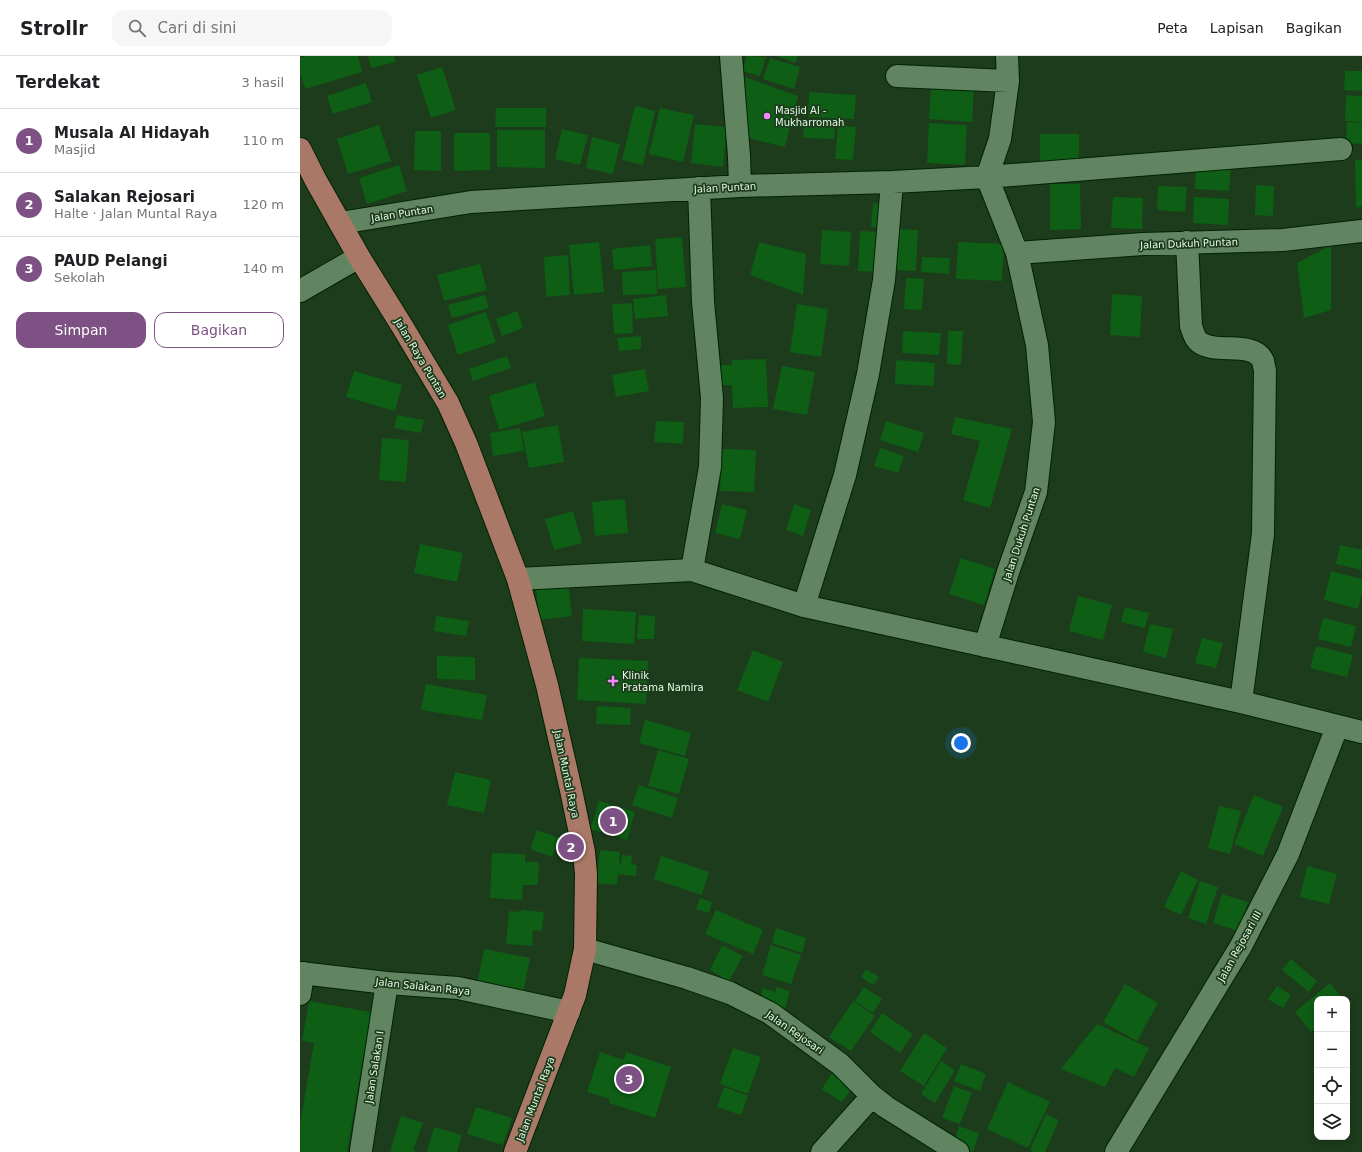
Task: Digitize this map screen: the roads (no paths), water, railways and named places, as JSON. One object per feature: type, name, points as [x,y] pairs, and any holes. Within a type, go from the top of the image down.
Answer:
[{"type":"main road","name":"Jalan Raya Puntan","points":[[300,149],[359,257],[448,403],[466,443],[518,579]]},
{"type":"main road","name":"Jalan Muntal Raya","points":[[515,1152],[538,1089],[569,1012],[580,973],[585,949],[586,874],[584,852],[572,790],[547,685],[518,579]]},
{"type":"street","points":[[731,56],[740,186]]},
{"type":"street","points":[[987,177],[1000,139],[1008,81],[1007,56]]},
{"type":"street","points":[[897,76],[1008,81]]},
{"type":"street","name":"Jalan Puntan","points":[[340,224],[471,202],[740,186],[892,182],[987,177],[1342,149]]},
{"type":"street","name":"Jalan Dukuh Puntan","points":[[985,646],[1008,572],[1036,492],[1044,422],[1037,345],[1017,253],[987,177]]},
{"type":"street","points":[[804,606],[845,475],[868,374],[884,280],[892,182]]},
{"type":"street","points":[[692,570],[710,467],[712,398],[703,302],[699,188]]},
{"type":"street","name":"Jalan Dukuh Puntan","points":[[1017,253],[1143,244],[1283,240],[1362,231]]},
{"type":"street","points":[[1187,242],[1191,326],[1194,336],[1199,343],[1208,346],[1252,351],[1259,355],[1263,361],[1265,370],[1263,534],[1241,702]]},
{"type":"street","points":[[300,291],[359,257]]},
{"type":"street","points":[[518,579],[692,570],[804,606],[1241,702],[1362,732]]},
{"type":"street","name":"Jalan Rejosari III","points":[[1116,1152],[1241,946],[1288,854],[1337,727]]},
{"type":"street","name":"Jalan Rejosari","points":[[585,949],[687,978],[730,993],[770,1013],[840,1064],[886,1108],[958,1152]]},
{"type":"street","name":"Jalan Salakan Raya","points":[[301,980],[387,983],[458,988],[569,1012]]},
{"type":"street","name":"Jalan Salakan I","points":[[361,1150],[387,983]]},
{"type":"street","points":[[822,1152],[872,1096]]},
{"type":"place","name":"Masjid Al - Mukharromah","points":[[767,116]]},
{"type":"place","name":"Klinik Pratama Namira","points":[[613,681]]},
{"type":"place","name":"Musala Al Hidayah","points":[[613,821]]},
{"type":"place","name":"Salakan Rejosari","points":[[571,847]]},
{"type":"place","name":"PAUD Pelangi","points":[[629,1079]]}]
